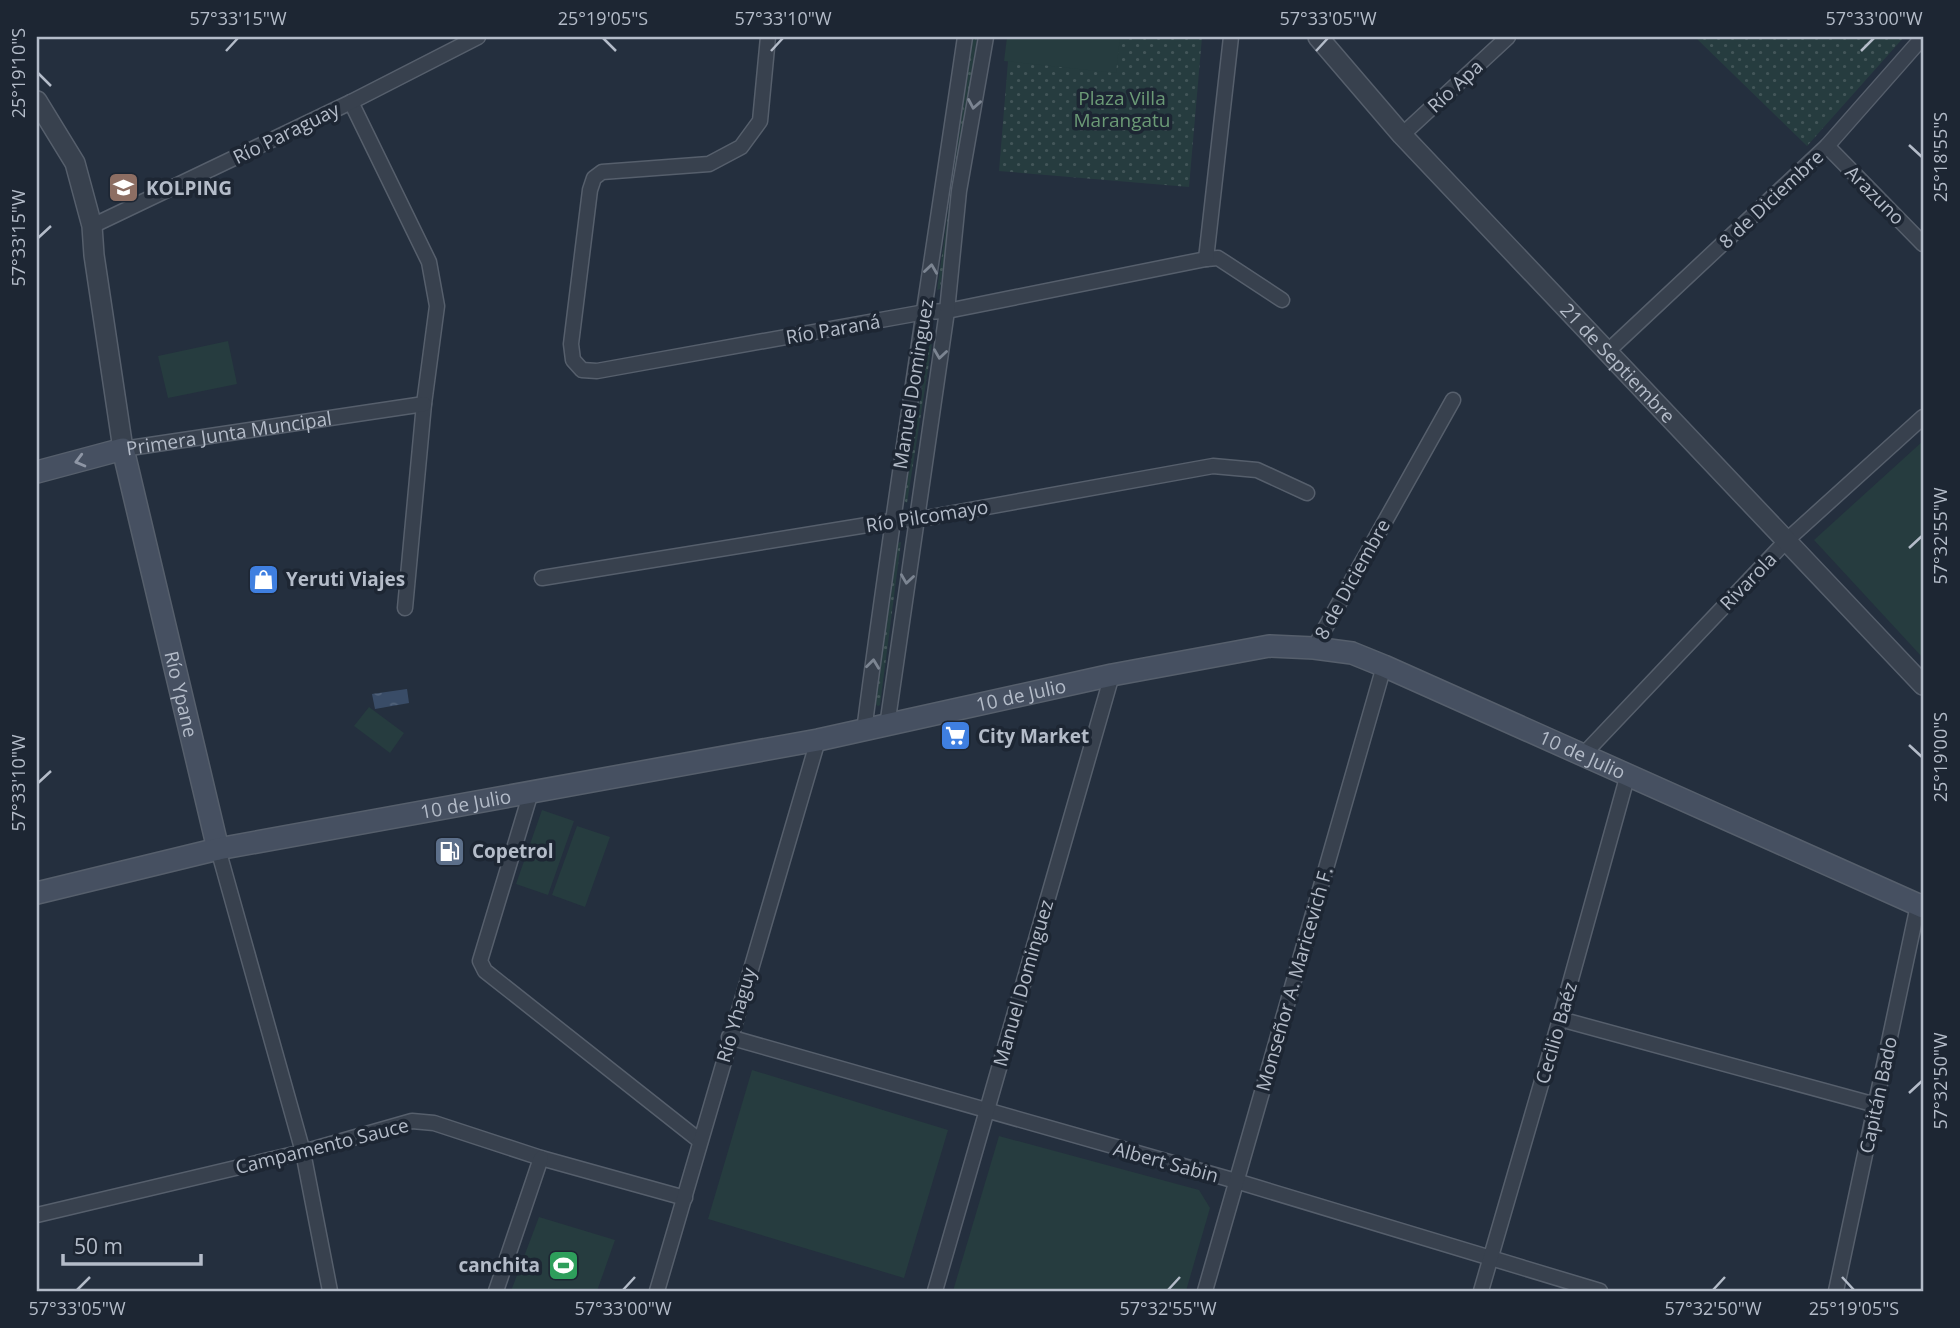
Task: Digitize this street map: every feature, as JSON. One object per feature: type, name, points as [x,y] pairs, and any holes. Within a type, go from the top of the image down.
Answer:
[{"type":"main road","name":"Primera Junta Muncipal","points":[[37,472],[123,449]]},
{"type":"main road","name":"Río Ypane","points":[[123,449],[218,849]]},
{"type":"main road","name":"10 de Julio","points":[[37,893],[218,849],[818,740],[1112,675],[1269,646],[1352,653],[1922,904]]},
{"type":"street","name":"Río Paraguay","points":[[92,226],[351,102],[478,37]]},
{"type":"street","name":"Río Paraná","points":[[768,37],[760,121],[741,148],[709,164],[602,172],[594,178],[590,190],[571,344],[573,360],[582,370],[597,371],[925,312],[947,311],[1206,259]]},
{"type":"street","name":"Manuel Dominguez","points":[[864,731],[891,522],[965,37]]},
{"type":"street","name":"Manuel Dominguez","points":[[887,726],[947,311],[959,191],[986,37]]},
{"type":"street","points":[[1231,37],[1206,259],[1218,258],[1282,300]]},
{"type":"street","name":"21 de Septiembre","points":[[1318,37],[1402,135],[1923,685]]},
{"type":"street","name":"Río Apa","points":[[1402,135],[1508,37]]},
{"type":"street","name":"8 de Diciembre","points":[[1608,351],[1827,146],[1923,37]]},
{"type":"street","name":"Río Ypane","points":[[37,101],[75,163],[92,226],[123,449]]},
{"type":"street","points":[[351,102],[429,262],[437,306],[424,404],[405,608]]},
{"type":"street","name":"Arazuno","points":[[1827,146],[1923,244]]},
{"type":"street","name":"8 de Diciembre","points":[[1314,648],[1453,400]]},
{"type":"street","name":"Primera Junta Muncipal","points":[[123,449],[424,404]]},
{"type":"street","name":"Rivarola","points":[[1583,755],[1787,540],[1923,417]]},
{"type":"street","name":"Río Pilcomayo","points":[[542,578],[915,520],[1213,466],[1256,470],[1307,493]]},
{"type":"street","name":"Monseñor A. Maricevich F.","points":[[1205,1291],[1384,666]]},
{"type":"street","name":"Manuel Dominguez","points":[[935,1291],[1112,675]]},
{"type":"street","name":"Río Yhaguy","points":[[657,1291],[729,1037],[818,740]]},
{"type":"street","name":"Cecilio Baéz","points":[[1481,1291],[1628,774]]},
{"type":"street","points":[[531,792],[480,961],[485,971],[700,1141]]},
{"type":"street","name":"Río Ypane","points":[[218,849],[303,1152],[330,1291]]},
{"type":"street","name":"Capitán Bado","points":[[1836,1291],[1922,904]]},
{"type":"street","points":[[1560,1019],[1876,1105]]},
{"type":"street","name":"Albert Sabin","points":[[729,1037],[1236,1181],[1600,1291]]},
{"type":"street","name":"Campamento Sauce","points":[[37,1215],[303,1152],[412,1121],[434,1123],[541,1158],[685,1198]]},
{"type":"street","points":[[496,1291],[541,1158]]},
{"type":"green space","points":[[973,37],[977,37],[940,289],[937,290]]},
{"type":"green space","points":[[1007,37],[1120,37],[1116,73],[1004,61]]},
{"type":"green space","name":"Plaza Villa Marangatu","points":[[1010,37],[1202,37],[1189,187],[999,171]]},
{"type":"green space","points":[[1695,37],[1904,37],[1807,146]]},
{"type":"green space","points":[[931,329],[934,331],[907,503],[904,501]]},
{"type":"green space","points":[[228,341],[237,384],[168,398],[158,356]]},
{"type":"green space","points":[[1923,441],[1923,658],[1814,540]]},
{"type":"green space","points":[[901,542],[878,706],[875,704],[898,543]]},
{"type":"green space","points":[[369,707],[404,733],[390,753],[354,726]]},
{"type":"green space","points":[[542,810],[574,821],[548,895],[516,884]]},
{"type":"green space","points":[[577,826],[610,837],[585,907],[552,895]]},
{"type":"green space","points":[[752,1070],[948,1130],[904,1278],[708,1219]]},
{"type":"green space","points":[[999,1136],[1199,1190],[1210,1208],[1186,1291],[953,1291]]},
{"type":"green space","name":"canchita","points":[[539,1217],[615,1240],[597,1291],[511,1291]]},
{"type":"water","points":[[407,689],[409,703],[375,709],[372,694]]},
{"type":"place","name":"KOLPING","points":[[123,188]]},
{"type":"place","name":"Yeruti Viajes","points":[[263,579]]},
{"type":"place","name":"City Market","points":[[955,736]]},
{"type":"place","name":"Copetrol","points":[[449,851]]},
{"type":"place","name":"canchita","points":[[563,1265]]}]
